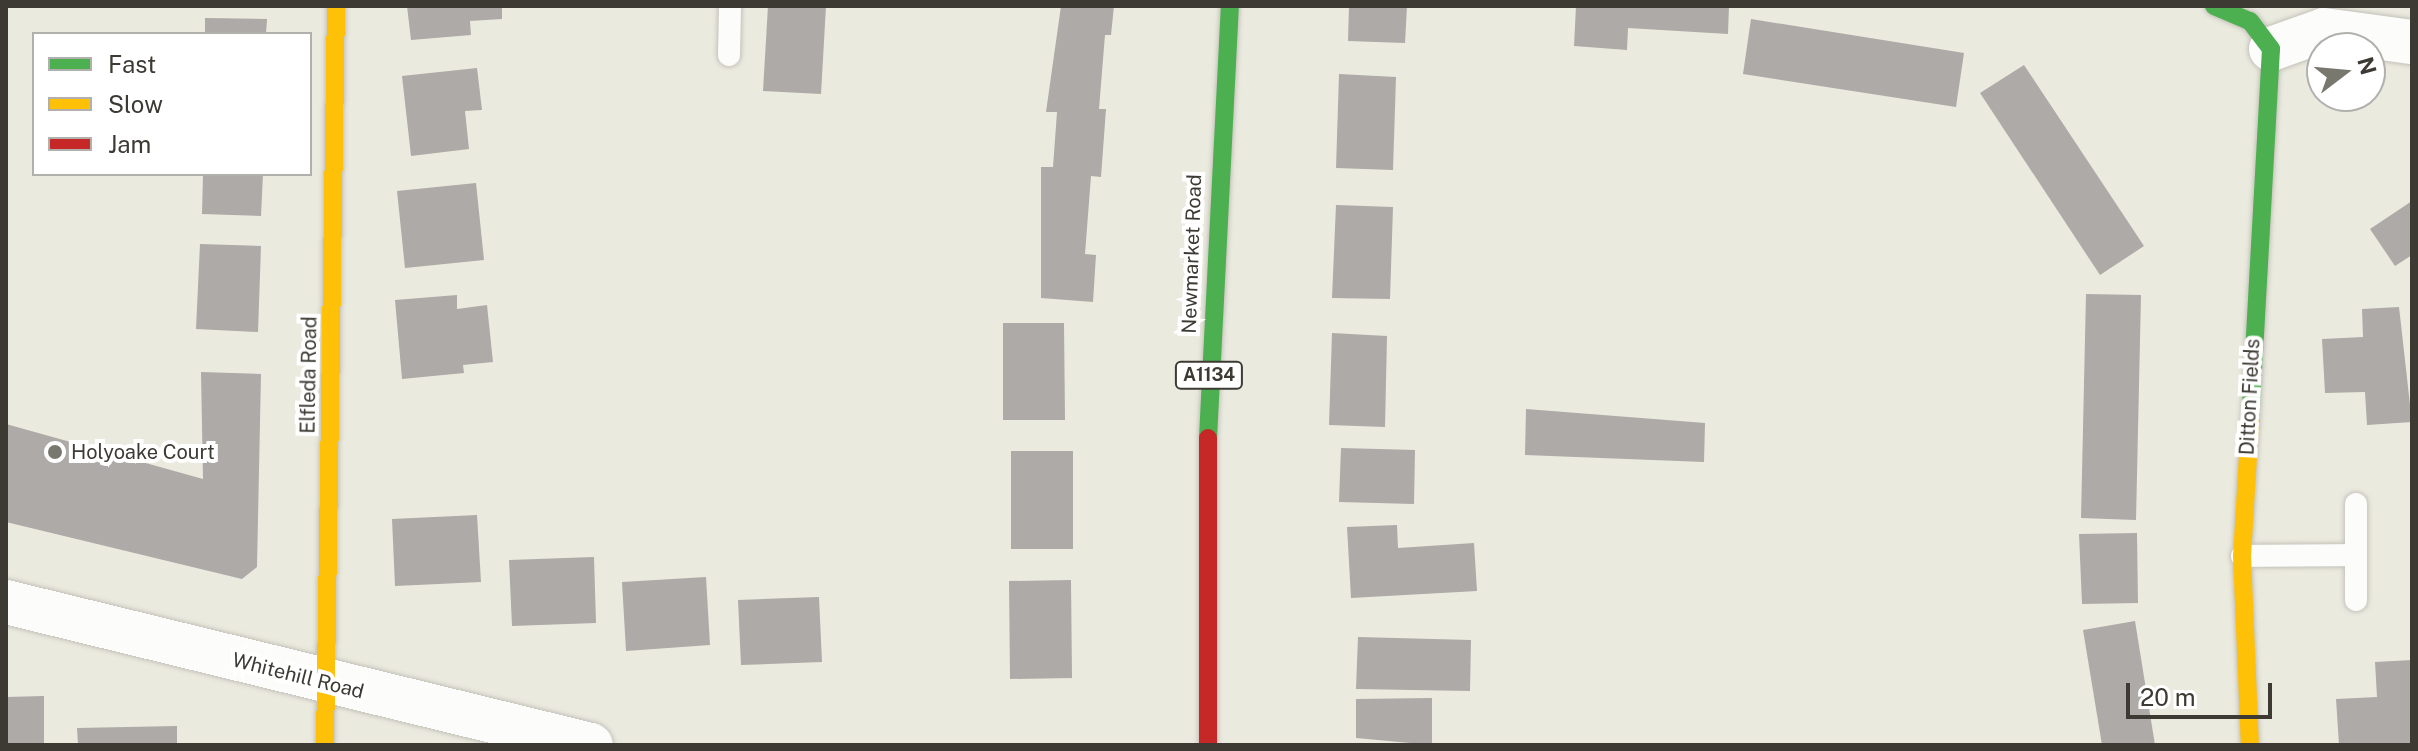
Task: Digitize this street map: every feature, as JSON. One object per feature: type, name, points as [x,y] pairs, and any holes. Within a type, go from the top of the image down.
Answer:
[{"type":"street","name":"Elfleda Road","points":[[325,745],[336,6]]},
{"type":"street","name":"Newmarket Road","points":[[1208,745],[1208,394],[1230,6]]},
{"type":"street","points":[[2214,6],[2250,21],[2271,49],[2324,30],[2412,42]]},
{"type":"street","name":"Ditton Fields","points":[[2250,745],[2242,556],[2271,49]]},
{"type":"street","name":"Whitehill Road","points":[[6,602],[328,684],[591,745]]},
{"type":"lane","points":[[729,55],[730,6]]},
{"type":"lane","points":[[2356,504],[2356,600]]},
{"type":"lane","points":[[2242,556],[2356,555]]},
{"type":"building","points":[[407,6],[502,6],[502,19],[470,21],[471,35],[411,40]]},
{"type":"building","points":[[768,6],[826,6],[821,94],[763,91]]},
{"type":"building","points":[[1061,6],[1114,6],[1111,35],[1105,35],[1099,109],[1106,109],[1101,177],[1091,176],[1085,254],[1096,255],[1093,302],[1041,298],[1041,167],[1053,167],[1057,112],[1046,112]]},
{"type":"building","points":[[1349,6],[1407,6],[1405,43],[1348,41]]},
{"type":"building","points":[[1576,6],[1729,6],[1728,34],[1628,28],[1627,50],[1574,46]]},
{"type":"building","points":[[205,18],[267,19],[266,32],[205,32]]},
{"type":"building","points":[[1751,19],[1964,53],[1956,107],[1743,74]]},
{"type":"building","points":[[2024,65],[2144,246],[2100,275],[1980,93]]},
{"type":"building","points":[[477,68],[482,110],[465,111],[469,149],[411,156],[402,76]]},
{"type":"building","points":[[1339,74],[1396,77],[1393,170],[1336,168]]},
{"type":"building","points":[[203,176],[263,176],[261,216],[202,214]]},
{"type":"building","points":[[476,183],[484,260],[405,268],[397,191]]},
{"type":"building","points":[[2412,201],[2412,255],[2395,266],[2370,229]]},
{"type":"building","points":[[1336,205],[1393,207],[1390,299],[1332,298]]},
{"type":"building","points":[[200,244],[261,246],[258,332],[196,329]]},
{"type":"building","points":[[2086,294],[2141,295],[2136,520],[2081,518]]},
{"type":"building","points":[[457,295],[457,309],[487,305],[493,362],[463,365],[464,373],[402,379],[395,300]]},
{"type":"building","points":[[2399,307],[2412,422],[2367,425],[2365,392],[2325,393],[2322,339],[2363,337],[2362,309]]},
{"type":"building","points":[[1003,323],[1064,323],[1065,420],[1003,420]]},
{"type":"building","points":[[1332,333],[1387,336],[1385,427],[1329,425]]},
{"type":"building","name":"Holyoake Court","points":[[201,372],[261,374],[257,567],[242,579],[6,522],[6,424],[203,479]]},
{"type":"building","points":[[1526,409],[1705,423],[1704,462],[1525,455]]},
{"type":"building","points":[[1341,448],[1415,450],[1414,504],[1339,502]]},
{"type":"building","points":[[1011,451],[1073,451],[1073,549],[1011,549]]},
{"type":"building","points":[[477,515],[481,582],[395,586],[392,519]]},
{"type":"building","points":[[1397,525],[1398,548],[1474,543],[1477,591],[1351,598],[1347,527]]},
{"type":"building","points":[[2137,533],[2138,603],[2082,604],[2079,534]]},
{"type":"building","points":[[594,557],[596,623],[512,626],[509,560]]},
{"type":"building","points":[[706,577],[710,645],[626,651],[622,582]]},
{"type":"building","points":[[1071,580],[1072,678],[1010,679],[1009,581]]},
{"type":"building","points":[[819,597],[822,662],[741,665],[738,600]]},
{"type":"building","points":[[2135,621],[2155,745],[2102,745],[2083,630]]},
{"type":"building","points":[[1358,637],[1471,640],[1470,691],[1356,689]]},
{"type":"building","points":[[2412,660],[2412,745],[2339,745],[2336,699],[2377,697],[2375,662]]},
{"type":"building","points":[[44,696],[44,745],[6,745],[6,697]]},
{"type":"building","points":[[1432,698],[1432,745],[1356,738],[1356,699]]},
{"type":"building","points":[[177,726],[177,745],[78,745],[77,728]]},
{"type":"traffic: fast","points":[[1208,438],[1230,6]]},
{"type":"traffic: fast","points":[[2214,6],[2250,21],[2271,49],[2250,422]]},
{"type":"traffic: slow","points":[[325,745],[336,6]]},
{"type":"traffic: slow","points":[[2250,422],[2242,556],[2250,745]]},
{"type":"traffic: jam","points":[[1208,438],[1208,745]]},
{"type":"place","name":"Holyoake Court","points":[[55,452]]}]
